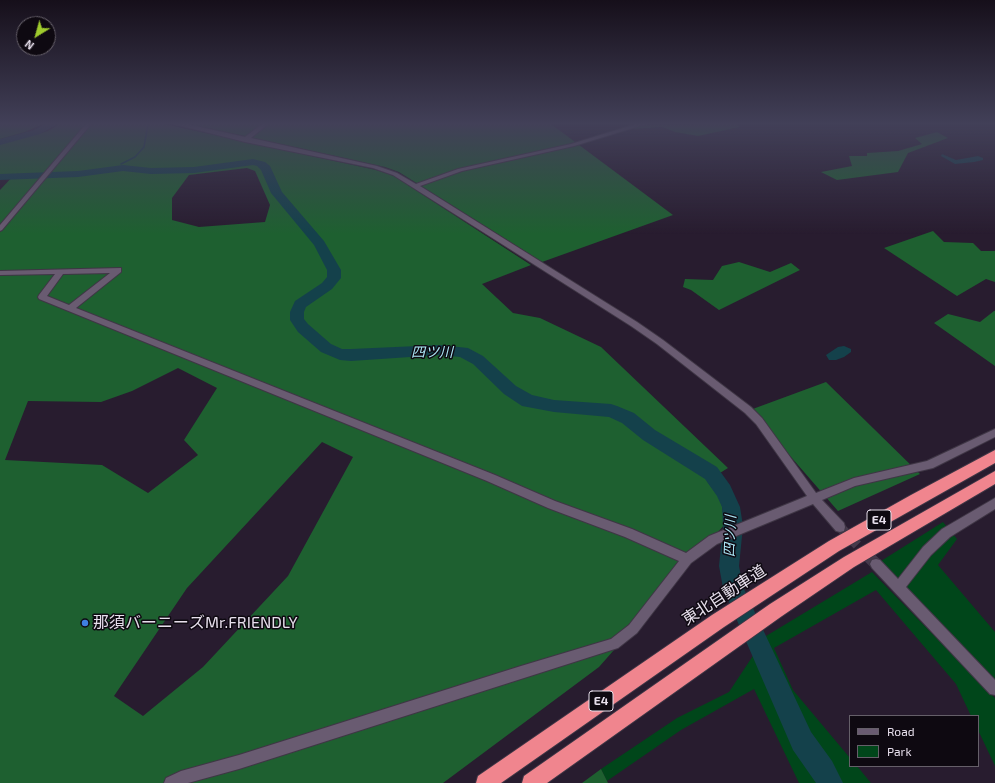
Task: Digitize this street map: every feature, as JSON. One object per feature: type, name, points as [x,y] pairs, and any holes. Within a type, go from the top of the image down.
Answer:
[{"type":"highway","name":"東北自動車道","points":[[485,783],[718,621],[766,590],[841,542],[995,456]]},
{"type":"highway","name":"E4","points":[[530,783],[776,610],[849,562],[995,477]]},
{"type":"street","points":[[0,229],[58,161]]},
{"type":"street","points":[[344,161],[384,169],[415,186],[634,324],[660,342],[742,405],[759,421],[815,499],[840,527]]},
{"type":"street","points":[[415,186],[460,170],[502,161]]},
{"type":"street","points":[[0,273],[118,270],[70,308]]},
{"type":"street","points":[[60,272],[42,297],[491,478],[552,505],[628,533],[687,560]]},
{"type":"street","points":[[171,783],[182,778],[299,743],[614,644],[633,629],[687,560],[699,549],[713,540],[854,482],[929,465],[995,433]]},
{"type":"street","points":[[899,588],[927,551],[946,533],[995,503]]},
{"type":"street","points":[[876,564],[995,689]]},
{"type":"green space","points":[[0,161],[332,161],[376,170],[394,176],[531,265],[482,284],[513,313],[540,318],[601,347],[728,468],[707,481],[721,500],[725,524],[599,667],[443,783],[0,783],[0,190],[15,174],[0,174]],"holes":[[[247,168],[255,171],[270,205],[265,222],[199,227],[172,220],[172,198],[189,175]],[[178,368],[217,388],[184,440],[198,455],[148,493],[102,465],[5,460],[28,401],[101,402],[132,391]],[[322,442],[353,457],[288,576],[203,667],[143,716],[114,696],[187,588]]]},
{"type":"green space","points":[[356,161],[600,161],[673,215],[542,262],[399,172],[385,167]]},
{"type":"green space","points":[[850,161],[904,161],[898,172],[837,180],[821,172],[852,166]]},
{"type":"green space","points":[[933,231],[944,242],[973,243],[981,251],[995,251],[995,282],[986,279],[957,296],[884,248]]},
{"type":"green space","points":[[739,262],[770,272],[791,263],[800,270],[719,310],[691,290],[683,287],[685,279],[713,280],[722,266]]},
{"type":"green space","points":[[994,311],[995,366],[934,323],[948,314],[980,322]]},
{"type":"green space","points":[[826,382],[920,474],[838,511],[750,410]]},
{"type":"green space","points":[[943,522],[957,539],[938,565],[995,632],[995,686],[881,561]]},
{"type":"green space","points":[[872,572],[995,698],[995,766],[979,732],[979,715],[971,715],[956,684],[876,590],[774,648],[793,690],[849,757],[849,767],[858,767],[871,783],[799,783],[754,689],[681,730],[607,781],[601,769],[677,718],[729,692],[766,636]]},
{"type":"green space","points":[[601,769],[608,783],[582,783]]},
{"type":"shaded area","points":[[949,161],[981,161],[974,162],[955,164]]},
{"type":"shaded area","points":[[844,346],[851,349],[851,352],[836,360],[829,360],[826,355],[838,347]]},
{"type":"waterway","points":[[121,164],[128,161]]},
{"type":"waterway","name":"四ツ川","points":[[0,177],[78,174],[123,168],[151,171],[194,170],[253,162],[261,164],[266,168],[277,193],[320,244],[334,270],[334,278],[327,286],[300,304],[297,312],[297,320],[303,328],[326,348],[340,354],[351,355],[440,350],[463,352],[478,360],[510,390],[528,401],[554,406],[611,411],[628,418],[649,435],[711,473],[724,491],[731,507],[733,526],[729,566],[733,588],[802,741],[823,770],[830,783]]},
{"type":"tunnel","points":[[840,527],[868,556]]},
{"type":"tunnel","points":[[868,556],[876,564]]},
{"type":"place","name":"那須バーニーズMr.FRIENDLY","points":[[85,623]]}]
